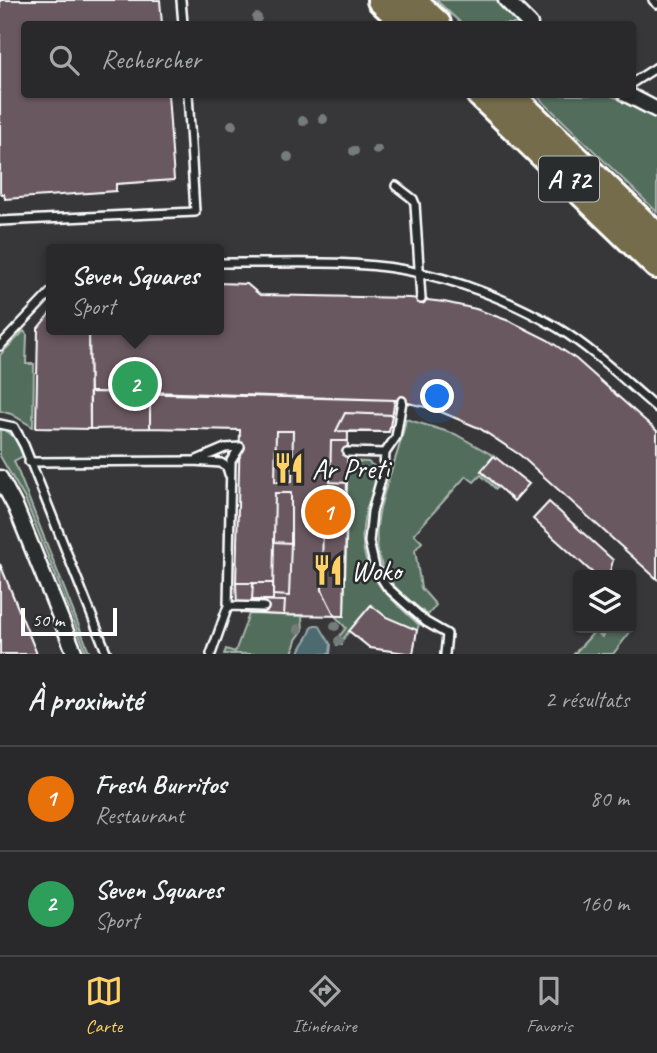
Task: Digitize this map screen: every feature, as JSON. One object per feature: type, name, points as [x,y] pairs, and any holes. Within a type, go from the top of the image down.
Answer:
[{"type":"highway","points":[[381,0],[404,21]]},
{"type":"highway","points":[[411,0],[434,21]]},
{"type":"highway","name":"A 72","points":[[484,98],[657,265]]},
{"type":"highway","name":"A 72","points":[[513,98],[657,237]]},
{"type":"street","points":[[506,0],[527,21]]},
{"type":"street","points":[[634,98],[657,110]]},
{"type":"street","points":[[0,478],[16,508],[75,654]]},
{"type":"lane","points":[[181,0],[183,21]]},
{"type":"lane","points":[[653,0],[657,4]]},
{"type":"lane","points":[[636,81],[657,68]]},
{"type":"lane","points":[[0,221],[195,212],[188,98]]},
{"type":"lane","points":[[396,186],[413,199],[415,204],[421,299]]},
{"type":"lane","points":[[224,263],[373,266],[441,277],[557,328],[590,350],[657,408]]},
{"type":"lane","points":[[0,346],[46,297]]},
{"type":"lane","points":[[402,401],[396,437],[385,453],[384,468],[372,512],[369,542],[375,568],[387,587],[426,622],[447,634],[444,654]]},
{"type":"lane","points":[[0,424],[14,427],[107,654]]},
{"type":"lane","points":[[193,461],[225,448],[240,447],[231,461],[228,606],[211,654]]},
{"type":"lane","points":[[347,452],[385,453]]},
{"type":"lane","points":[[29,461],[193,461],[221,463],[230,475]]},
{"type":"lane","points":[[228,606],[264,607]]},
{"type":"green space","points":[[436,0],[497,0],[519,21],[459,21]]},
{"type":"green space","points":[[539,98],[617,98],[657,116],[657,212]]},
{"type":"green space","points":[[24,331],[27,335],[26,364],[34,364],[33,427],[0,411],[0,355]]},
{"type":"green space","points":[[406,419],[455,434],[494,456],[481,471],[498,487],[496,489],[481,475],[474,482],[466,476],[414,534],[422,542],[415,550],[421,588],[436,605],[428,615],[399,591],[385,572],[378,551],[380,507]]},
{"type":"green space","points":[[0,428],[13,436],[23,456],[14,461],[90,654],[87,654],[25,499],[0,456]]},
{"type":"green space","points":[[347,461],[368,462],[375,467],[376,478],[364,520],[364,553],[376,580],[395,603],[419,625],[417,630],[349,631],[342,645],[337,645],[338,638],[346,628],[335,616],[344,616]]},
{"type":"green space","points":[[249,614],[302,616],[303,630],[296,640],[292,654],[224,654],[226,649],[235,652]]},
{"type":"green space","points":[[593,633],[602,637],[606,633],[629,633],[613,654],[574,654]]},
{"type":"water","points":[[319,625],[331,645],[330,654],[299,654],[312,626]]},
{"type":"building","points":[[0,0],[160,0],[162,21],[21,21],[21,98],[168,98],[174,180],[116,184],[116,191],[5,199],[4,194],[0,194]]},
{"type":"building","points":[[224,283],[247,284],[260,295],[410,298],[476,309],[512,322],[548,340],[576,359],[657,431],[657,579],[520,455],[479,428],[434,409],[395,400],[90,392],[89,335],[224,335]]},
{"type":"building","points":[[46,318],[46,335],[89,335],[90,429],[36,428],[38,328]]},
{"type":"building","points":[[90,392],[150,392],[150,428],[90,429]]},
{"type":"building","points":[[150,392],[395,400],[389,432],[348,432],[344,616],[284,615],[285,601],[252,600],[253,583],[236,583],[240,430],[150,428]]},
{"type":"building","points":[[345,413],[392,415],[389,432],[336,431]]},
{"type":"building","points":[[276,431],[293,431],[292,482],[275,482]]},
{"type":"building","points":[[331,441],[348,441],[347,483],[330,482]]},
{"type":"building","points":[[494,456],[529,484],[514,501],[481,471]]},
{"type":"building","points":[[275,493],[291,493],[291,543],[274,542]]},
{"type":"building","points":[[549,502],[613,560],[610,570],[589,570],[533,519]]},
{"type":"building","points":[[323,505],[347,506],[344,616],[335,616],[322,590]]},
{"type":"building","points":[[274,542],[291,543],[289,596],[273,595]]},
{"type":"building","points":[[0,564],[37,654],[0,654]]},
{"type":"building","points":[[236,583],[253,583],[252,600],[285,601],[284,615],[241,613],[237,606]]},
{"type":"building","points":[[253,583],[273,583],[273,600],[252,600]]},
{"type":"building","points":[[371,605],[386,617],[417,630],[413,654],[370,648],[349,631]]},
{"type":"place","name":"Seven Squares","points":[[135,384]]},
{"type":"place","name":"Ar Preti","points":[[289,468]]},
{"type":"place","name":"Fresh Burritos","points":[[328,512]]},
{"type":"place","name":"Woko","points":[[328,570]]}]
